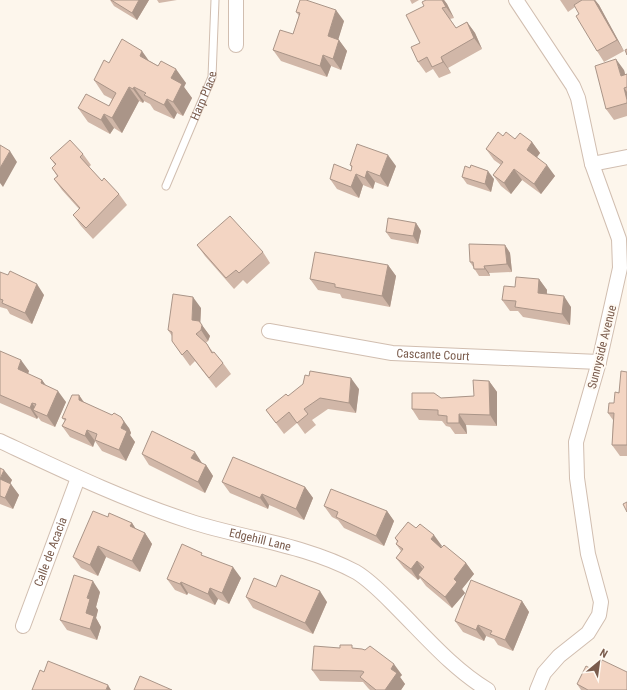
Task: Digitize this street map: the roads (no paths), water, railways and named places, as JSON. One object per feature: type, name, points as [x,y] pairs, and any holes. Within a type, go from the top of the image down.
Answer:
[{"type":"street","points":[[236,0],[236,46]]},
{"type":"street","name":"Sunnyside Avenue","points":[[516,0],[573,86],[578,98],[592,164],[619,240],[620,268],[599,362],[576,442],[577,478],[586,539],[601,602],[599,614],[588,633],[559,656],[544,673],[537,690]]},
{"type":"street","points":[[592,164],[627,157]]},
{"type":"street","name":"Cascante Court","points":[[269,331],[392,353],[599,362]]},
{"type":"street","name":"Edgehill Lane","points":[[0,441],[78,478],[189,521],[296,548],[327,558],[357,573],[378,589],[460,671],[488,690]]},
{"type":"street","name":"Calle de Acacia","points":[[23,626],[78,478]]},
{"type":"lane","name":"Harp Place","points":[[166,186],[212,77],[215,0]]}]
